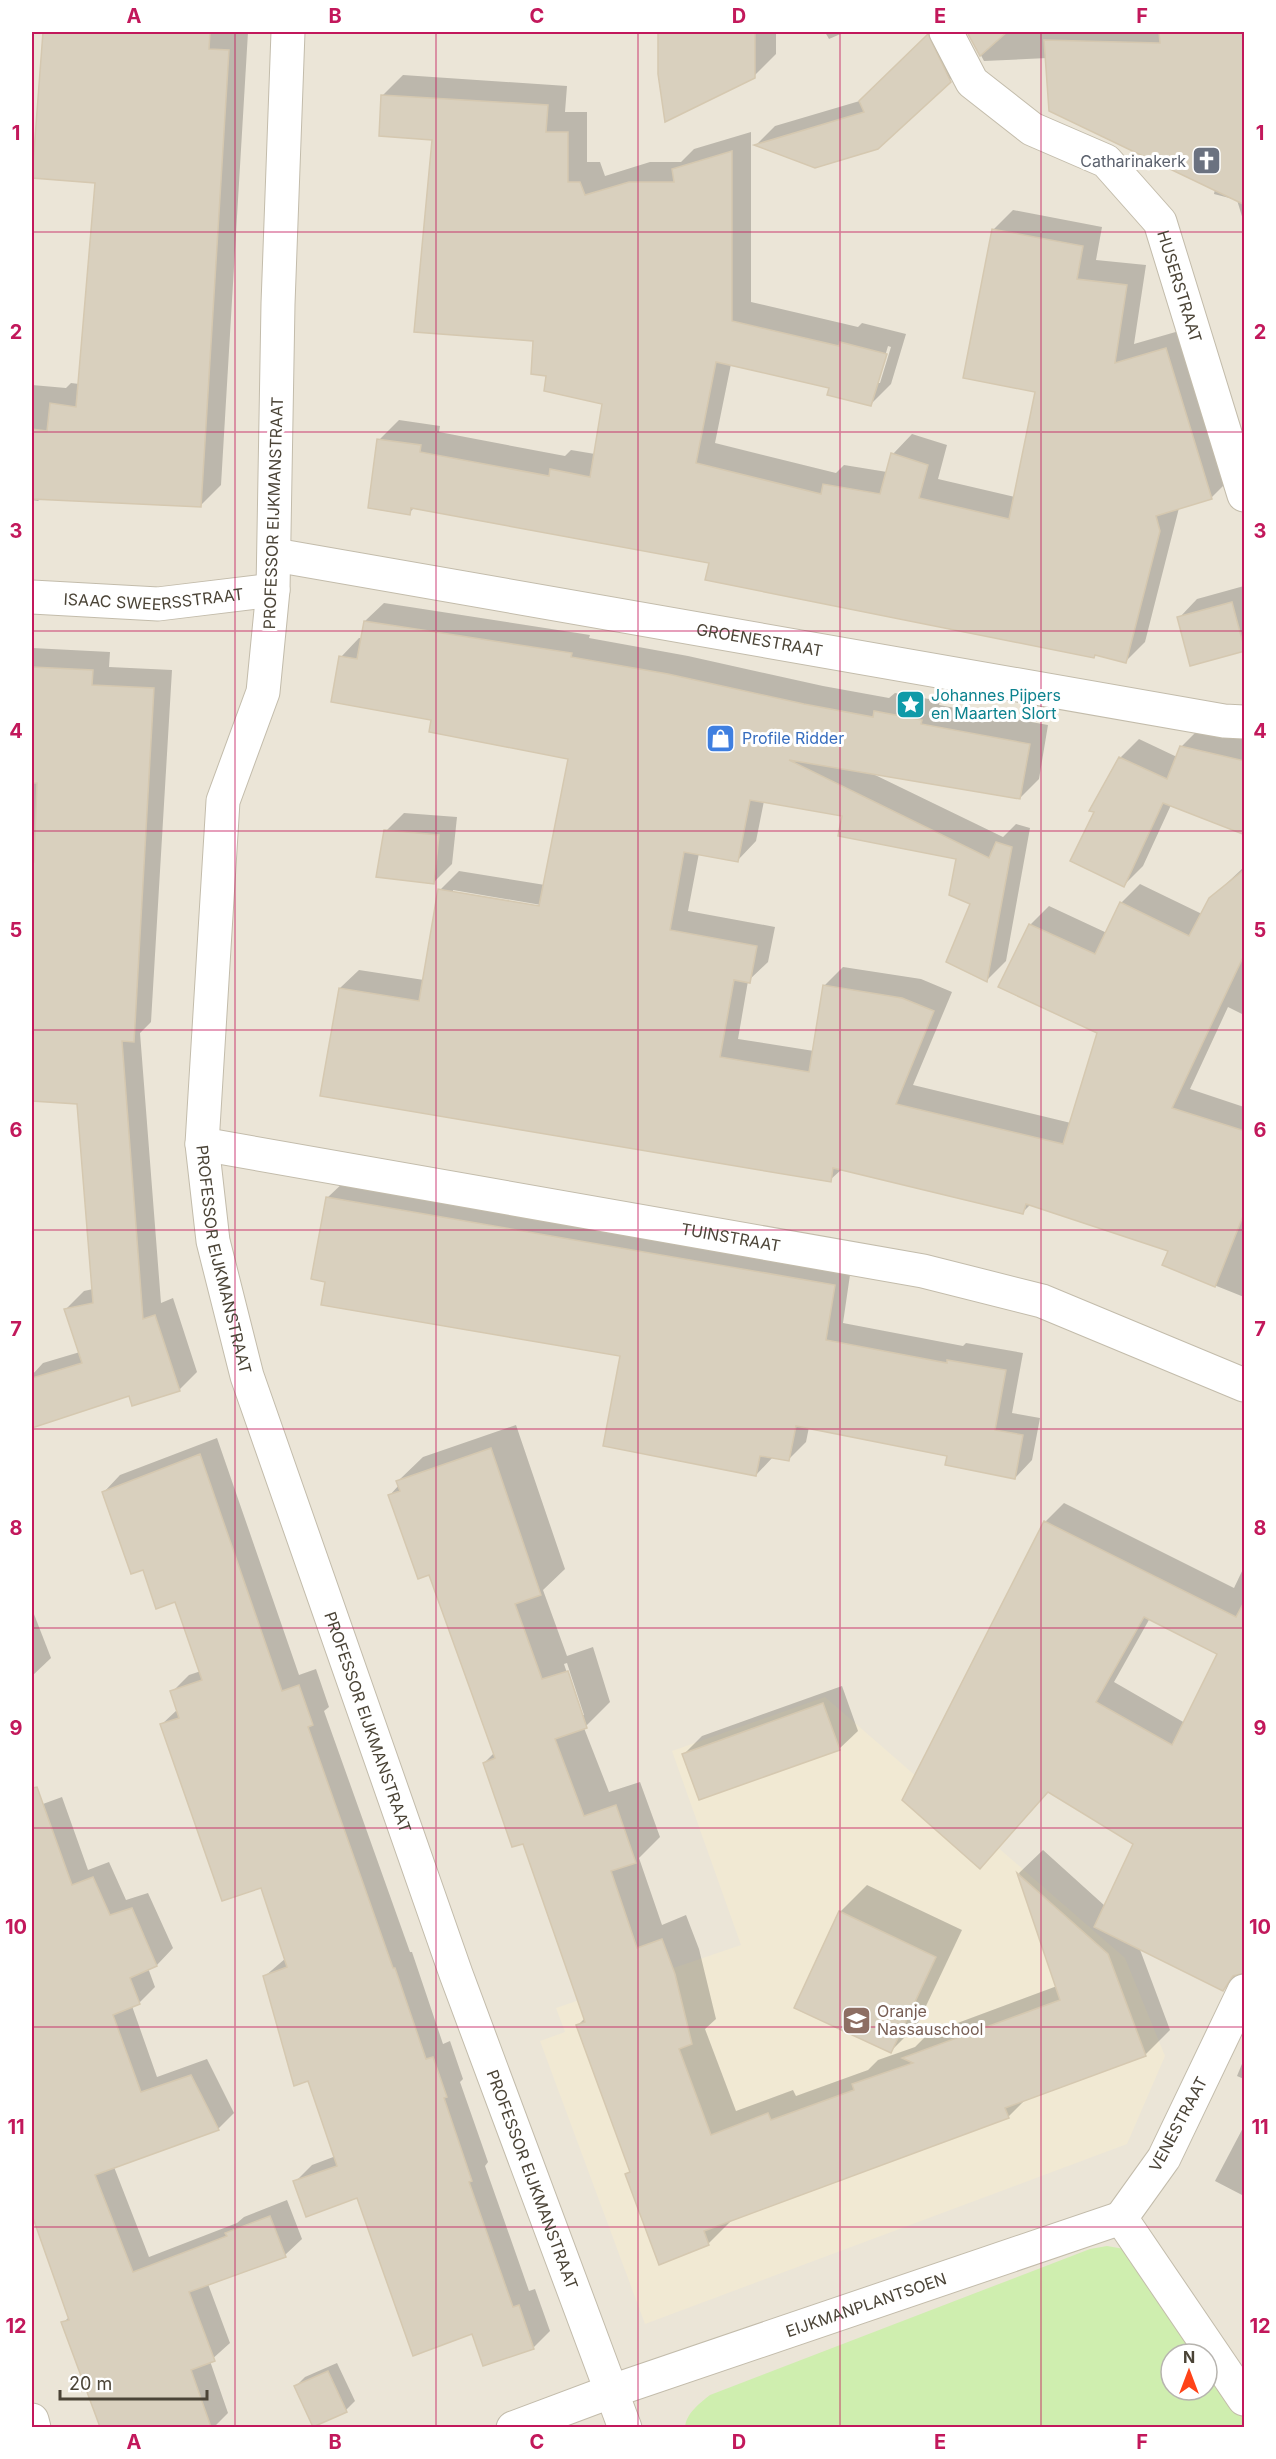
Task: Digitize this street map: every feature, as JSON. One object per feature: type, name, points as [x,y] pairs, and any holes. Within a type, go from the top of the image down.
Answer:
[{"type":"street","name":"PROFESSOR EIJKMANSTRAAT","points":[[288,32],[278,304],[273,590],[263,692],[223,801],[202,1144],[213,1241],[247,1376],[456,1974],[625,2427]]},
{"type":"street","name":"HUSERSTRAAT","points":[[946,32],[972,82],[1032,129],[1106,161],[1160,222],[1245,495]]},
{"type":"street","name":"GROENESTRAAT","points":[[275,555],[1212,719],[1245,722]]},
{"type":"street","name":"ISAAC SWEERSSTRAAT","points":[[32,597],[158,604],[273,590]]},
{"type":"street","name":"TUINSTRAAT","points":[[202,1144],[923,1271],[1041,1301],[1245,1385]]},
{"type":"street","name":"VENESTRAAT","points":[[1120,2218],[1164,2158],[1245,1991]]},
{"type":"street","name":"EIJKMANPLANTSOEN","points":[[513,2427],[612,2391],[1120,2218]]},
{"type":"street","points":[[1120,2218],[1245,2399]]},
{"type":"street","points":[[32,2420],[34,2427]]},
{"type":"shaded area","points":[[32,32],[1244,32],[1244,2427],[32,2428]]},
{"type":"shaded area","name":"Oranje Nassauschool","points":[[825,1697],[1125,1958],[1165,2056],[1127,2144],[645,2324],[540,2041],[565,2032],[556,2008],[741,1945],[672,1751]]},
{"type":"green space","points":[[1107,2246],[1130,2250],[1204,2342],[1159,2342],[1159,2402],[1219,2402],[1219,2360],[1244,2391],[1244,2427],[685,2428],[691,2413],[710,2395],[1090,2249]]},
{"type":"building","points":[[43,32],[210,32],[209,49],[229,50],[201,507],[32,499],[32,429],[47,431],[50,403],[76,407],[95,183],[32,178]]},
{"type":"building","points":[[658,32],[755,32],[755,78],[665,122],[658,74]]},
{"type":"building","points":[[967,32],[1007,32],[980,56]]},
{"type":"building","points":[[1159,32],[1245,32],[1245,205],[1049,111],[1044,40],[1160,43]]},
{"type":"building","points":[[928,34],[951,82],[878,149],[815,168],[754,145],[864,112],[859,101]]},
{"type":"building","points":[[381,95],[548,105],[546,132],[568,132],[568,182],[580,182],[585,195],[629,182],[674,182],[672,169],[732,151],[732,321],[839,346],[840,342],[887,354],[871,406],[827,395],[829,388],[716,362],[696,463],[821,494],[823,484],[880,494],[891,453],[928,465],[919,498],[1009,519],[1035,392],[963,378],[992,229],[1083,246],[1077,279],[1127,285],[1115,363],[1166,348],[1212,499],[1156,516],[1160,531],[1126,663],[1095,655],[1094,658],[705,580],[709,563],[411,508],[410,515],[368,508],[377,439],[421,445],[420,452],[549,476],[550,469],[590,477],[602,404],[544,391],[546,376],[531,374],[533,341],[414,332],[432,140],[379,136]]},
{"type":"building","points":[[1232,602],[1245,651],[1190,666],[1177,617]]},
{"type":"building","points":[[364,621],[572,653],[571,657],[668,674],[804,704],[873,717],[874,711],[922,720],[921,724],[1030,744],[1020,799],[789,760],[989,858],[996,842],[1012,847],[987,982],[946,962],[970,904],[949,895],[956,859],[838,836],[842,816],[750,800],[738,862],[684,852],[670,930],[757,946],[750,983],[734,980],[720,1057],[809,1072],[823,985],[902,998],[934,1011],[896,1104],[1063,1144],[1097,1033],[998,987],[1029,924],[1095,954],[1120,902],[1189,936],[1209,898],[1245,869],[1245,953],[1172,1108],[1245,1131],[1245,1211],[1215,1287],[1162,1265],[1168,1251],[1026,1204],[1023,1214],[833,1168],[831,1182],[320,1096],[339,988],[419,1001],[438,889],[539,906],[568,759],[429,732],[431,720],[331,702],[339,656],[357,659]]},
{"type":"building","points":[[32,667],[93,670],[92,685],[154,688],[134,1042],[122,1041],[143,1319],[155,1315],[180,1391],[132,1406],[129,1396],[32,1428],[32,1378],[82,1363],[64,1309],[93,1303],[77,1104],[32,1101],[32,862],[34,862],[37,783],[32,783]]},
{"type":"building","points":[[1180,746],[1245,761],[1245,835],[1163,803],[1124,887],[1070,861],[1094,812],[1089,811],[1119,757],[1167,779]]},
{"type":"building","points":[[384,830],[439,835],[434,884],[376,877]]},
{"type":"building","points":[[326,1197],[835,1285],[826,1340],[947,1363],[947,1360],[1006,1370],[995,1430],[1023,1435],[1015,1479],[945,1465],[947,1456],[796,1426],[789,1461],[760,1456],[756,1476],[603,1446],[620,1356],[321,1305],[325,1282],[311,1279]]},
{"type":"building","points":[[491,1448],[541,1595],[515,1604],[542,1679],[568,1671],[587,1728],[555,1739],[584,1816],[616,1805],[636,1863],[611,1871],[637,1948],[662,1939],[675,1974],[692,2044],[679,2049],[711,2135],[768,2113],[771,2120],[854,2090],[852,2084],[913,2063],[902,2058],[1060,2000],[1017,1873],[1108,1954],[1146,2056],[1005,2108],[1009,2118],[704,2231],[709,2245],[659,2265],[625,2174],[630,2172],[576,2025],[585,2022],[523,1844],[512,1847],[483,1763],[495,1758],[429,1575],[418,1579],[388,1495],[400,1491],[396,1481]]},
{"type":"building","points":[[200,1454],[282,1691],[299,1685],[313,1725],[308,1727],[393,1968],[395,1968],[426,2059],[433,2057],[447,2097],[444,2098],[472,2181],[469,2182],[513,2307],[519,2305],[534,2349],[483,2366],[472,2334],[413,2356],[357,2198],[306,2217],[293,2181],[337,2166],[308,2081],[294,2086],[263,1976],[287,1967],[261,1888],[222,1901],[160,1724],[179,1718],[170,1691],[202,1680],[175,1602],[156,1609],[143,1570],[131,1574],[102,1492]]},
{"type":"building","points":[[1044,1521],[1236,1617],[1245,1600],[1245,1973],[1233,1976],[1223,1991],[1094,1927],[1133,1844],[1048,1792],[980,1869],[902,1800]],"holes":[[[1144,1617],[1217,1654],[1172,1745],[1096,1702]]]},
{"type":"building","points":[[823,1703],[840,1750],[699,1800],[682,1754]]},
{"type":"building","points":[[37,1787],[72,1885],[93,1877],[110,1915],[132,1908],[157,1966],[130,1978],[140,2004],[113,2015],[141,2092],[191,2075],[219,2130],[95,2175],[133,2272],[227,2236],[225,2233],[270,2216],[286,2257],[189,2292],[215,2361],[191,2370],[211,2427],[100,2427],[61,2322],[69,2320],[32,2215],[32,1788]]},
{"type":"building","points":[[839,1911],[936,1957],[891,2053],[794,2008]]},
{"type":"building","points":[[328,2371],[347,2412],[313,2427],[294,2386]]},
{"type":"place","name":"Catharinakerk","points":[[1207,161]]},
{"type":"place","name":"Johannes Pijpers en Maarten Slort","points":[[910,704]]},
{"type":"place","name":"Profile Ridder","points":[[721,738]]},
{"type":"place","name":"Oranje Nassauschool","points":[[856,2020]]}]
